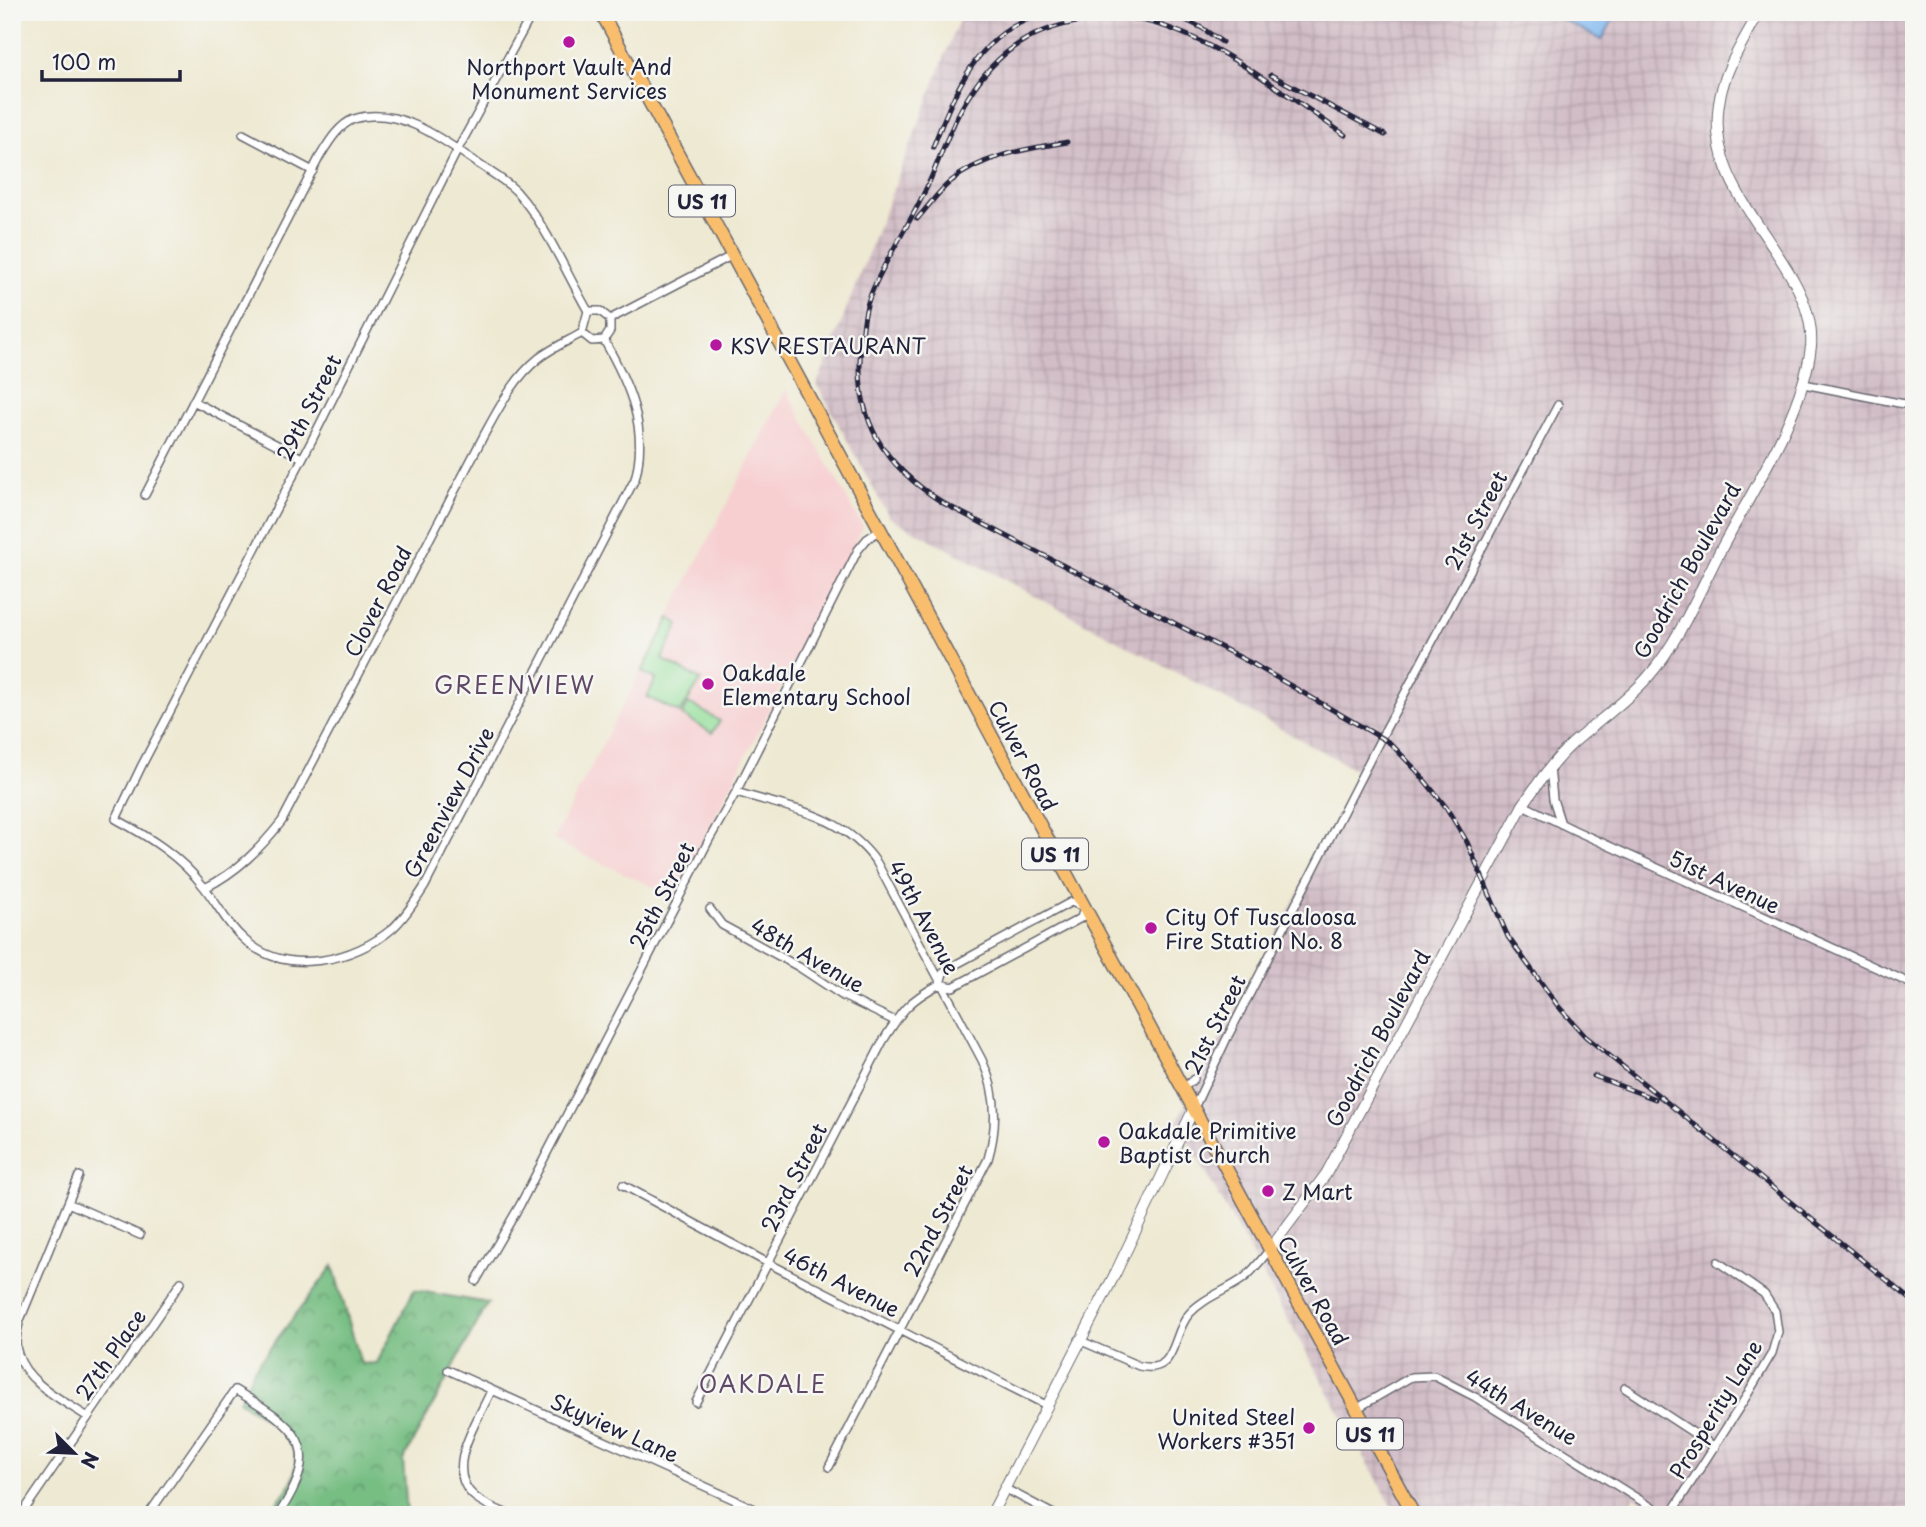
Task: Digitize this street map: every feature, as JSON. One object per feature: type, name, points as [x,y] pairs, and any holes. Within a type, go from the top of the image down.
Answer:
[{"type":"main road","name":"Culver Road","points":[[601,12],[1143,1019],[1414,1515]]},
{"type":"street","name":"29th Street","points":[[116,819],[458,149],[533,12]]},
{"type":"street","name":"Goodrich Boulevard","points":[[1270,1249],[1326,1174],[1523,805],[1549,767],[1573,743],[1626,701],[1663,656],[1782,435],[1804,384],[1811,337],[1804,303],[1789,272],[1734,186],[1722,159],[1718,131],[1722,88],[1759,12]]},
{"type":"street","points":[[145,495],[313,170],[332,136],[353,119],[377,117],[401,120],[458,149],[509,184],[549,237],[587,311],[582,333],[592,341],[604,340],[610,331],[610,319]]},
{"type":"street","points":[[243,134],[313,170]]},
{"type":"street","points":[[610,319],[731,256]]},
{"type":"street","points":[[587,311],[600,311],[610,319]]},
{"type":"street","name":"Clover Road","points":[[205,888],[224,878],[244,862],[282,821],[506,396],[540,357],[582,333]]},
{"type":"street","name":"Greenview Drive","points":[[116,819],[148,836],[175,856],[205,888],[232,926],[247,942],[265,953],[298,962],[331,958],[363,948],[391,929],[413,905],[509,727],[635,479],[641,448],[637,415],[631,394],[604,340]]},
{"type":"street","points":[[1804,384],[1914,406]]},
{"type":"street","points":[[193,401],[302,458]]},
{"type":"street","name":"21st Street","points":[[991,1515],[1116,1272],[1226,1040],[1375,750],[1558,405]]},
{"type":"street","name":"25th Street","points":[[476,1281],[526,1193],[736,792],[858,550],[867,539],[881,530]]},
{"type":"street","points":[[1549,767],[1553,799],[1561,824]]},
{"type":"street","name":"49th Avenue","points":[[736,792],[825,820],[855,837],[877,863],[991,1081],[995,1115],[993,1137]]},
{"type":"street","name":"51st Avenue","points":[[1523,805],[1914,985]]},
{"type":"street","name":"23rd Street","points":[[696,1402],[895,1021],[908,1003],[940,984],[953,987],[1081,918],[1084,906],[1071,902],[953,966],[943,973],[940,984]]},
{"type":"street","name":"48th Avenue","points":[[710,909],[722,925],[800,967],[818,982],[843,996],[895,1021]]},
{"type":"street","points":[[1183,1088],[1194,1079]]},
{"type":"street","name":"22nd Street","points":[[829,1467],[974,1190],[988,1159],[993,1137]]},
{"type":"street","points":[[79,1176],[20,1320],[16,1343],[18,1355],[30,1375],[88,1417]]},
{"type":"street","name":"46th Avenue","points":[[623,1185],[768,1263],[1046,1405]]},
{"type":"street","points":[[68,1203],[140,1235]]},
{"type":"street","points":[[1079,1340],[1139,1366],[1149,1368],[1162,1365],[1170,1355],[1187,1316],[1195,1307],[1244,1278],[1270,1249]]},
{"type":"street","name":"Prosperity Lane","points":[[1670,1515],[1772,1353],[1778,1332],[1775,1311],[1764,1294],[1718,1262]]},
{"type":"street","name":"27th Place","points":[[21,1515],[181,1282]]},
{"type":"street","name":"Skyview Lane","points":[[448,1370],[768,1515]]},
{"type":"street","name":"44th Avenue","points":[[1356,1409],[1411,1377],[1434,1376],[1497,1411],[1664,1515]]},
{"type":"street","points":[[1625,1388],[1715,1447]]},
{"type":"street","points":[[148,1515],[235,1390],[262,1406],[288,1427],[299,1446],[302,1469],[294,1489],[278,1515]]},
{"type":"street","points":[[491,1391],[461,1457],[461,1471],[465,1484],[473,1495],[487,1505],[510,1515]]},
{"type":"street","points":[[1006,1489],[1055,1515]]},
{"type":"shaded area","points":[[962,12],[1914,12],[1914,1515],[1665,1515],[1634,1496],[1623,1515],[1397,1515],[1177,1121],[1362,773],[889,517],[817,385]]},
{"type":"shaded area","name":"Oakdale Elementary School","points":[[786,389],[863,527],[674,897],[553,840]]},
{"type":"green space","points":[[670,618],[679,624],[662,659],[701,680],[680,713],[647,697],[656,679],[642,672]]},
{"type":"green space","points":[[689,703],[720,721],[712,733],[682,715]]},
{"type":"green space","points":[[333,1266],[361,1364],[377,1363],[414,1290],[488,1303],[403,1460],[407,1515],[267,1515],[293,1479],[296,1465],[294,1452],[281,1432],[239,1401],[254,1369]]},
{"type":"water","points":[[1547,12],[1617,12],[1602,40]]},
{"type":"railway","points":[[933,147],[954,97],[982,53],[1009,29],[1044,12]]},
{"type":"railway","points":[[1170,12],[1202,28],[1222,42]]},
{"type":"railway","points":[[1345,135],[1237,61],[1177,31],[1148,21],[1118,17],[1071,23],[1052,28],[1019,43],[991,67],[967,99],[954,122],[923,195],[869,300],[863,326],[860,372],[862,396],[877,438],[904,473],[945,504],[1253,664],[1390,743],[1446,807],[1467,842],[1508,937],[1558,1006],[1585,1036],[1914,1302]]},
{"type":"railway","points":[[1271,75],[1385,135]]},
{"type":"railway","points":[[917,219],[946,186],[976,165],[1006,154],[1067,142]]},
{"type":"railway","points":[[1594,1076],[1655,1099]]},
{"type":"place","name":"Northport Vault And Monument Services","points":[[569,42]]},
{"type":"place","name":"KSV RESTAURANT","points":[[716,345]]},
{"type":"place","name":"Oakdale Elementary School","points":[[708,684]]},
{"type":"place","name":"City Of Tuscaloosa Fire Station No. 8","points":[[1151,928]]},
{"type":"place","name":"Oakdale Primitive Baptist Church","points":[[1104,1142]]},
{"type":"place","name":"Z Mart","points":[[1268,1191]]},
{"type":"place","name":"United Steel Workers #351","points":[[1309,1428]]},
{"type":"district","name":"GREENVIEW","points":[[515,684]]},
{"type":"district","name":"OAKDALE","points":[[763,1383]]}]
